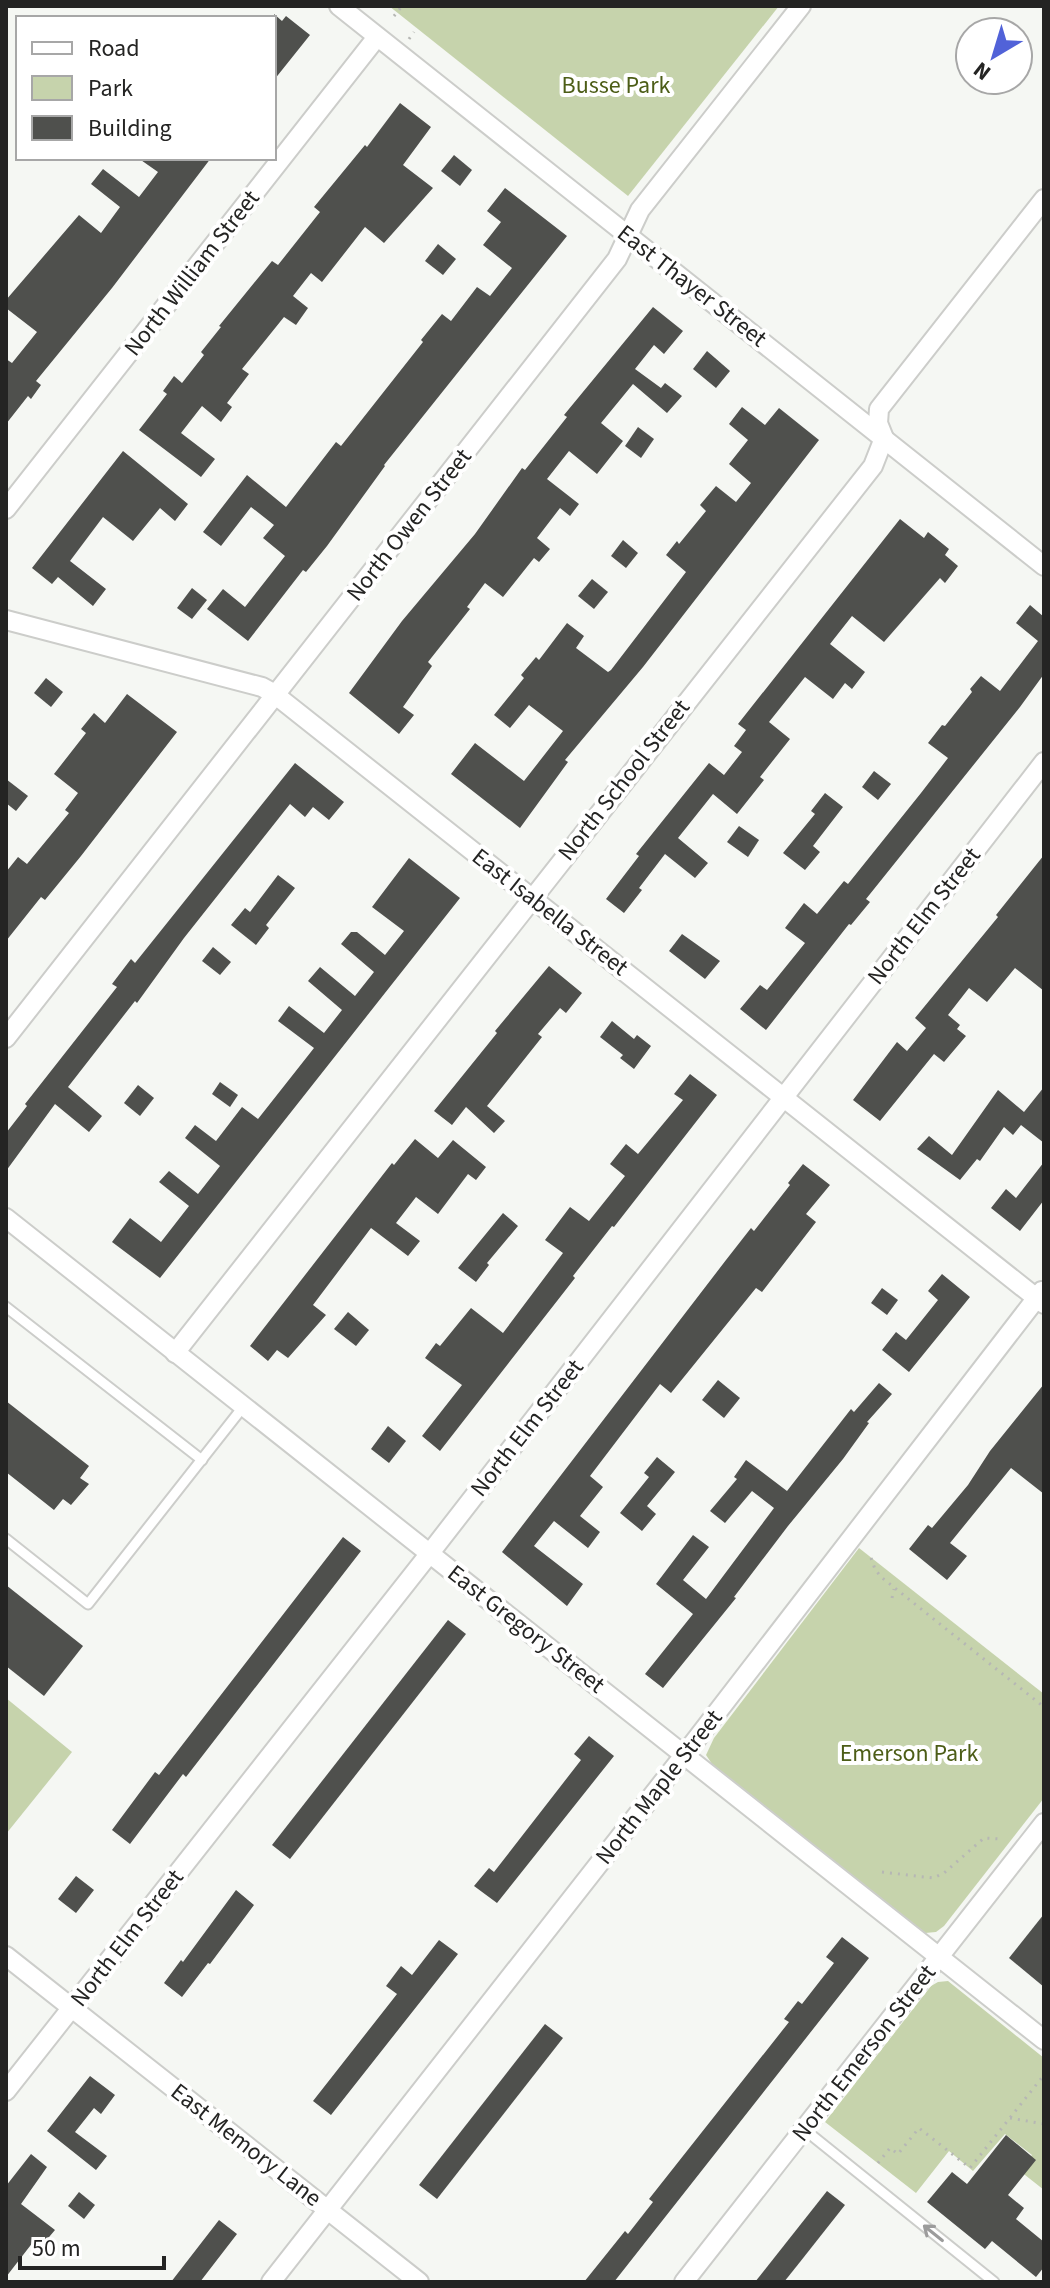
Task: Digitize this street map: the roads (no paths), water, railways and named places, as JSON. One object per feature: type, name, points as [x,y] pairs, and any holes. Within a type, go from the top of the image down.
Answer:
[{"type":"street","name":"East Thayer Street","points":[[339,6],[1044,566]]},
{"type":"street","name":"North Owen Street","points":[[6,1038],[617,259],[640,210],[801,6]]},
{"type":"street","name":"North William Street","points":[[6,509],[377,37]]},
{"type":"street","name":"North School Street","points":[[175,1353],[873,466],[884,438],[878,423],[879,409],[1044,199]]},
{"type":"street","name":"East Isabella Street","points":[[6,620],[262,687],[277,695],[1042,1297]]},
{"type":"street","name":"North Elm Street","points":[[6,2091],[430,1553],[1044,762]]},
{"type":"street","name":"East Gregory Street","points":[[6,1218],[1044,2040]]},
{"type":"street","name":"North Maple Street","points":[[271,2282],[1042,1297]]},
{"type":"street","name":"North Emerson Street","points":[[684,2282],[1044,1823]]},
{"type":"street","name":"East Memory Lane","points":[[6,1956],[419,2282]]},
{"type":"lane","points":[[6,1307],[202,1460]]},
{"type":"lane","points":[[6,1539],[88,1604],[243,1407]]},
{"type":"lane","points":[[805,2130],[994,2282]]},
{"type":"park label","name":"Busse Park","points":[[616,85]]},
{"type":"park label","name":"Emerson Park","points":[[909,1753]]}]
